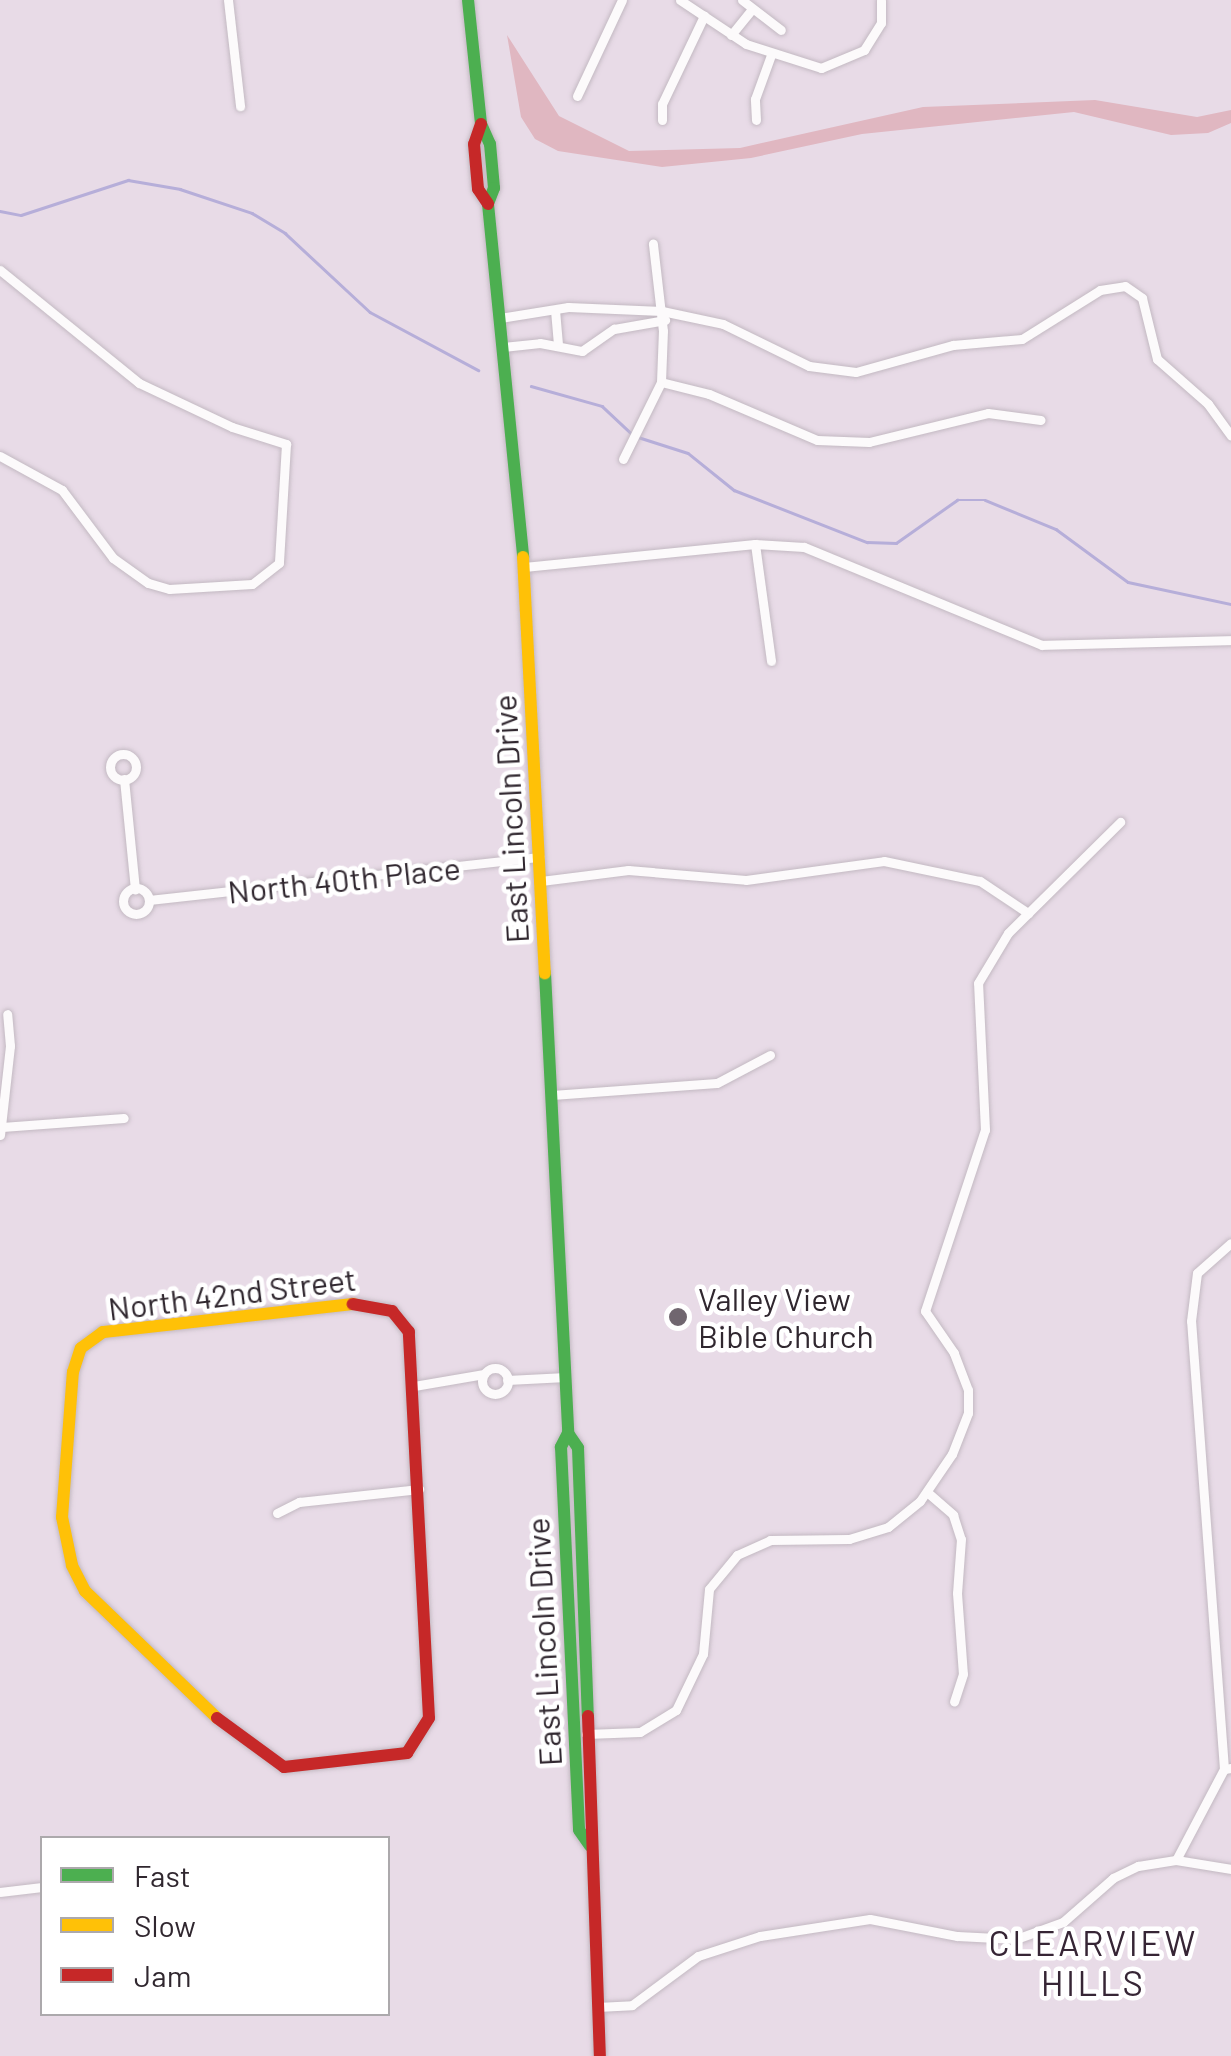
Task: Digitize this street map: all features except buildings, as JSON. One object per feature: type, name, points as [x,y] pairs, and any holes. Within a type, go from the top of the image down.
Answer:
[{"type":"main road","name":"East Lincoln Drive","points":[[468,0],[480,124],[474,144],[478,189],[488,204],[524,567],[566,1377],[568,1434],[561,1448],[579,1830],[590,1846]]},
{"type":"main road","name":"North 42nd Street","points":[[414,1386],[409,1332],[392,1311],[354,1304],[112,1330],[81,1348],[73,1372],[62,1517],[72,1566],[85,1591],[266,1760],[305,1768],[385,1758],[407,1752],[421,1738],[429,1718],[418,1489]]},
{"type":"main road","points":[[414,1386],[418,1489]]},
{"type":"main road","name":"East Lincoln Drive","points":[[568,1434],[578,1448],[596,1829],[590,1846],[600,2056]]},
{"type":"street","points":[[228,0],[240,106]]},
{"type":"street","points":[[577,96],[622,0]]},
{"type":"street","points":[[680,0],[732,35],[772,55],[821,68],[851,59],[875,36],[881,0]]},
{"type":"street","points":[[742,0],[780,30]]},
{"type":"street","points":[[732,35],[751,10]]},
{"type":"street","points":[[662,120],[662,104],[704,16]]},
{"type":"street","points":[[756,120],[755,100],[772,55]]},
{"type":"street","points":[[623,459],[661,382],[662,316],[653,244]]},
{"type":"street","points":[[0,270],[139,383],[232,428],[286,444],[279,563],[252,584],[169,589],[132,574],[62,490],[0,456]]},
{"type":"street","points":[[500,318],[555,310],[688,316],[722,324],[809,366],[856,372],[953,345],[1022,339],[1100,290],[1125,286],[1142,298],[1157,359],[1208,404],[1231,436]]},
{"type":"street","points":[[555,310],[558,346]]},
{"type":"street","points":[[503,347],[558,346],[582,351],[614,328],[662,316]]},
{"type":"street","points":[[661,382],[709,394],[773,426],[818,440],[869,442],[988,414],[1041,420]]},
{"type":"street","points":[[755,544],[771,661]]},
{"type":"street","points":[[524,567],[755,544],[834,555],[1009,636],[1042,645],[1231,640]]},
{"type":"street","points":[[124,780],[136,889],[149,900],[140,914],[128,911],[125,896],[136,889]]},
{"type":"street","points":[[575,1735],[640,1732],[676,1710],[704,1654],[709,1588],[736,1555],[770,1540],[867,1536],[905,1514],[952,1454],[968,1413],[962,1370],[925,1311],[985,1130],[976,994],[988,961],[1028,913],[1120,822]]},
{"type":"street","name":"North 40th Place","points":[[149,900],[540,857]]},
{"type":"street","points":[[541,880],[628,870],[746,880],[884,862],[980,881],[1028,913]]},
{"type":"street","points":[[7,1014],[1,1131],[124,1118]]},
{"type":"street","points":[[552,1096],[717,1083],[770,1055]]},
{"type":"street","points":[[1176,1860],[1228,1768],[1191,1321],[1197,1273],[1231,1243]]},
{"type":"street","points":[[459,1383],[498,1369],[508,1380]]},
{"type":"street","points":[[484,1374],[485,1388]]},
{"type":"street","points":[[508,1380],[566,1377]]},
{"type":"street","points":[[414,1386],[459,1383],[501,1392],[508,1380]]},
{"type":"street","points":[[277,1513],[299,1502],[418,1489]]},
{"type":"street","points":[[926,1492],[953,1515],[961,1539],[957,1594],[963,1674],[954,1702]]},
{"type":"street","points":[[597,2007],[638,2002],[714,1949],[822,1924],[886,1920],[985,1939],[1040,1933],[1073,1916],[1121,1873],[1176,1860],[1231,1869]]},
{"type":"street","points":[[0,1892],[40,1887]]},
{"type":"shaded area","points":[[507,35],[559,116],[629,151],[740,148],[923,107],[1095,100],[1197,117],[1231,110],[1231,123],[1208,133],[1171,135],[1074,112],[862,134],[751,158],[662,167],[558,151],[535,139],[521,117]]},
{"type":"waterway","points":[[0,211],[21,215],[128,180],[180,189],[252,213],[285,233],[370,312],[478,370]]},
{"type":"waterway","points":[[531,386],[602,406],[631,433]]},
{"type":"waterway","points":[[638,437],[688,453],[734,490],[867,542],[896,543],[957,500],[985,500],[1056,529],[1128,582],[1231,604]]},
{"type":"traffic: fast","points":[[468,0],[481,124],[490,144],[494,188],[488,204],[523,557]]},
{"type":"traffic: fast","points":[[545,973],[568,1433],[578,1448],[588,1716]]},
{"type":"traffic: fast","points":[[568,1433],[561,1447],[579,1830],[590,1846]]},
{"type":"traffic: slow","points":[[523,557],[545,973]]},
{"type":"traffic: slow","points":[[217,1718],[85,1591],[72,1565],[62,1517],[73,1372],[81,1348],[103,1332],[353,1304]]},
{"type":"traffic: jam","points":[[481,124],[474,144],[478,189],[488,204]]},
{"type":"traffic: jam","points":[[217,1718],[284,1767],[407,1753],[429,1718],[409,1332],[392,1311],[353,1304]]},
{"type":"traffic: jam","points":[[588,1716],[600,2056]]},
{"type":"place","name":"Valley View Bible Church","points":[[678,1317]]},
{"type":"district","name":"CLEARVIEW HILLS","points":[[1093,1962]]}]
